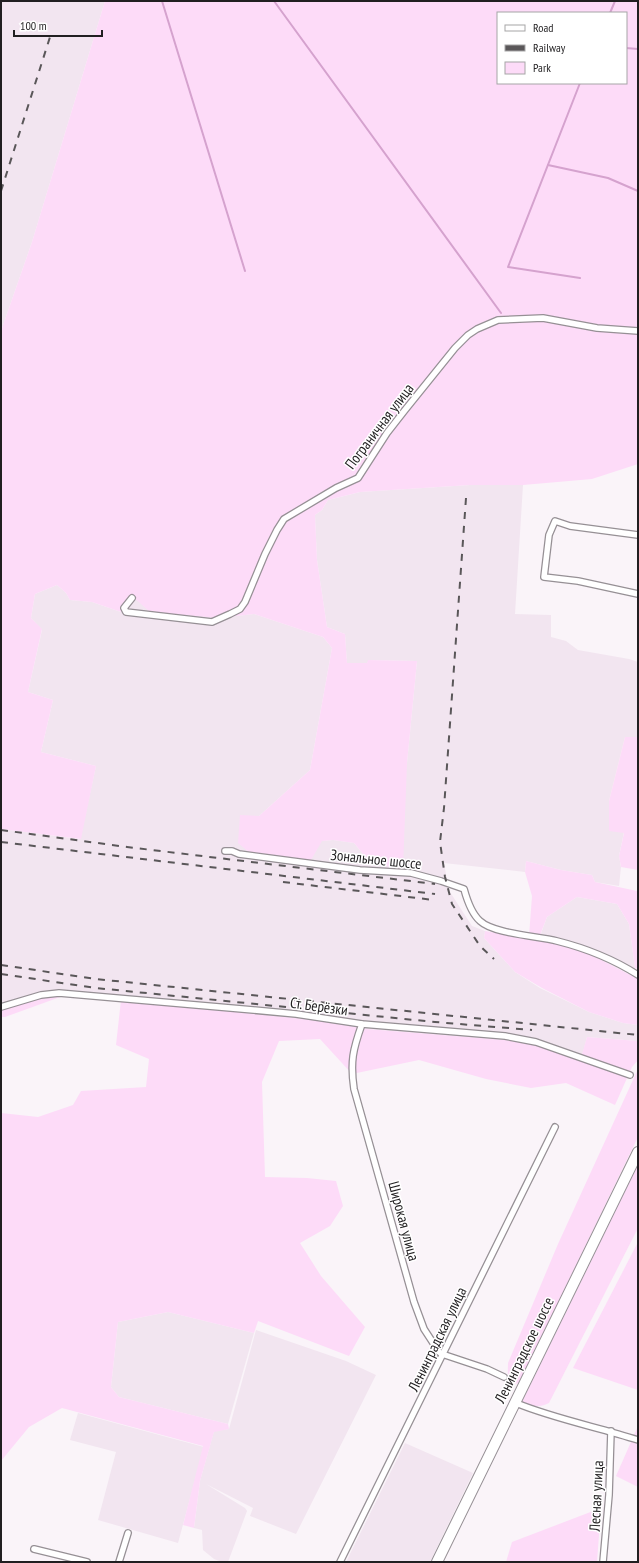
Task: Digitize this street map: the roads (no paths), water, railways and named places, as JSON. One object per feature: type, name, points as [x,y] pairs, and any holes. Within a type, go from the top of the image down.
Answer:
[{"type":"highway","name":"Ленинградское шоссе","points":[[437,1562],[638,1152]]},
{"type":"street","name":"Пограничная улица","points":[[132,598],[124,608],[126,612],[212,622],[240,609],[250,593],[276,530],[284,519],[336,488],[358,478],[387,433],[405,410],[455,348],[468,335],[477,329],[498,320],[543,318],[592,327],[638,331]]},
{"type":"street","points":[[638,535],[570,526],[555,522],[549,535],[544,577],[638,594]]},
{"type":"street","name":"Зональное шоссе","points":[[225,850],[239,854],[360,870],[411,873],[441,880],[464,889],[466,898],[475,914],[480,921],[488,926],[512,933],[556,941],[587,950],[629,969],[638,975]]},
{"type":"street","name":"Ст. Берёзки","points":[[1,1007],[41,995],[59,993],[296,1014],[362,1024],[505,1036],[529,1040],[570,1052],[630,1075]]},
{"type":"street","name":"Широкая улица","points":[[362,1024],[353,1053],[352,1073],[354,1089],[414,1302],[424,1329],[439,1352],[442,1354]]},
{"type":"street","name":"Ленинградская улица","points":[[340,1562],[555,1127]]},
{"type":"street","points":[[442,1354],[487,1369],[504,1377]]},
{"type":"street","points":[[516,1403],[530,1409],[611,1431],[638,1440]]},
{"type":"street","name":"Лесная улица","points":[[603,1562],[609,1502],[611,1431]]},
{"type":"street","points":[[119,1562],[128,1533]]},
{"type":"street","points":[[34,1549],[86,1562]]},
{"type":"waterway","points":[[162,1],[245,271]]},
{"type":"waterway","points":[[274,1],[501,313]]},
{"type":"waterway","points":[[610,12],[615,1]]},
{"type":"waterway","points":[[627,48],[638,49]]},
{"type":"waterway","points":[[580,84],[508,267],[580,278]]},
{"type":"waterway","points":[[548,165],[608,178],[638,191]]},
{"type":"railway","points":[[1,191],[50,37]]},
{"type":"railway","points":[[466,498],[444,808],[440,842],[445,877],[452,904],[480,946],[494,959]]},
{"type":"railway","points":[[1,830],[127,847],[435,884]]},
{"type":"railway","points":[[1,842],[435,894]]},
{"type":"railway","points":[[283,882],[434,900]]},
{"type":"railway","points":[[1,965],[96,979],[638,1035]]},
{"type":"railway","points":[[1,974],[96,988],[435,1022],[532,1030]]}]
